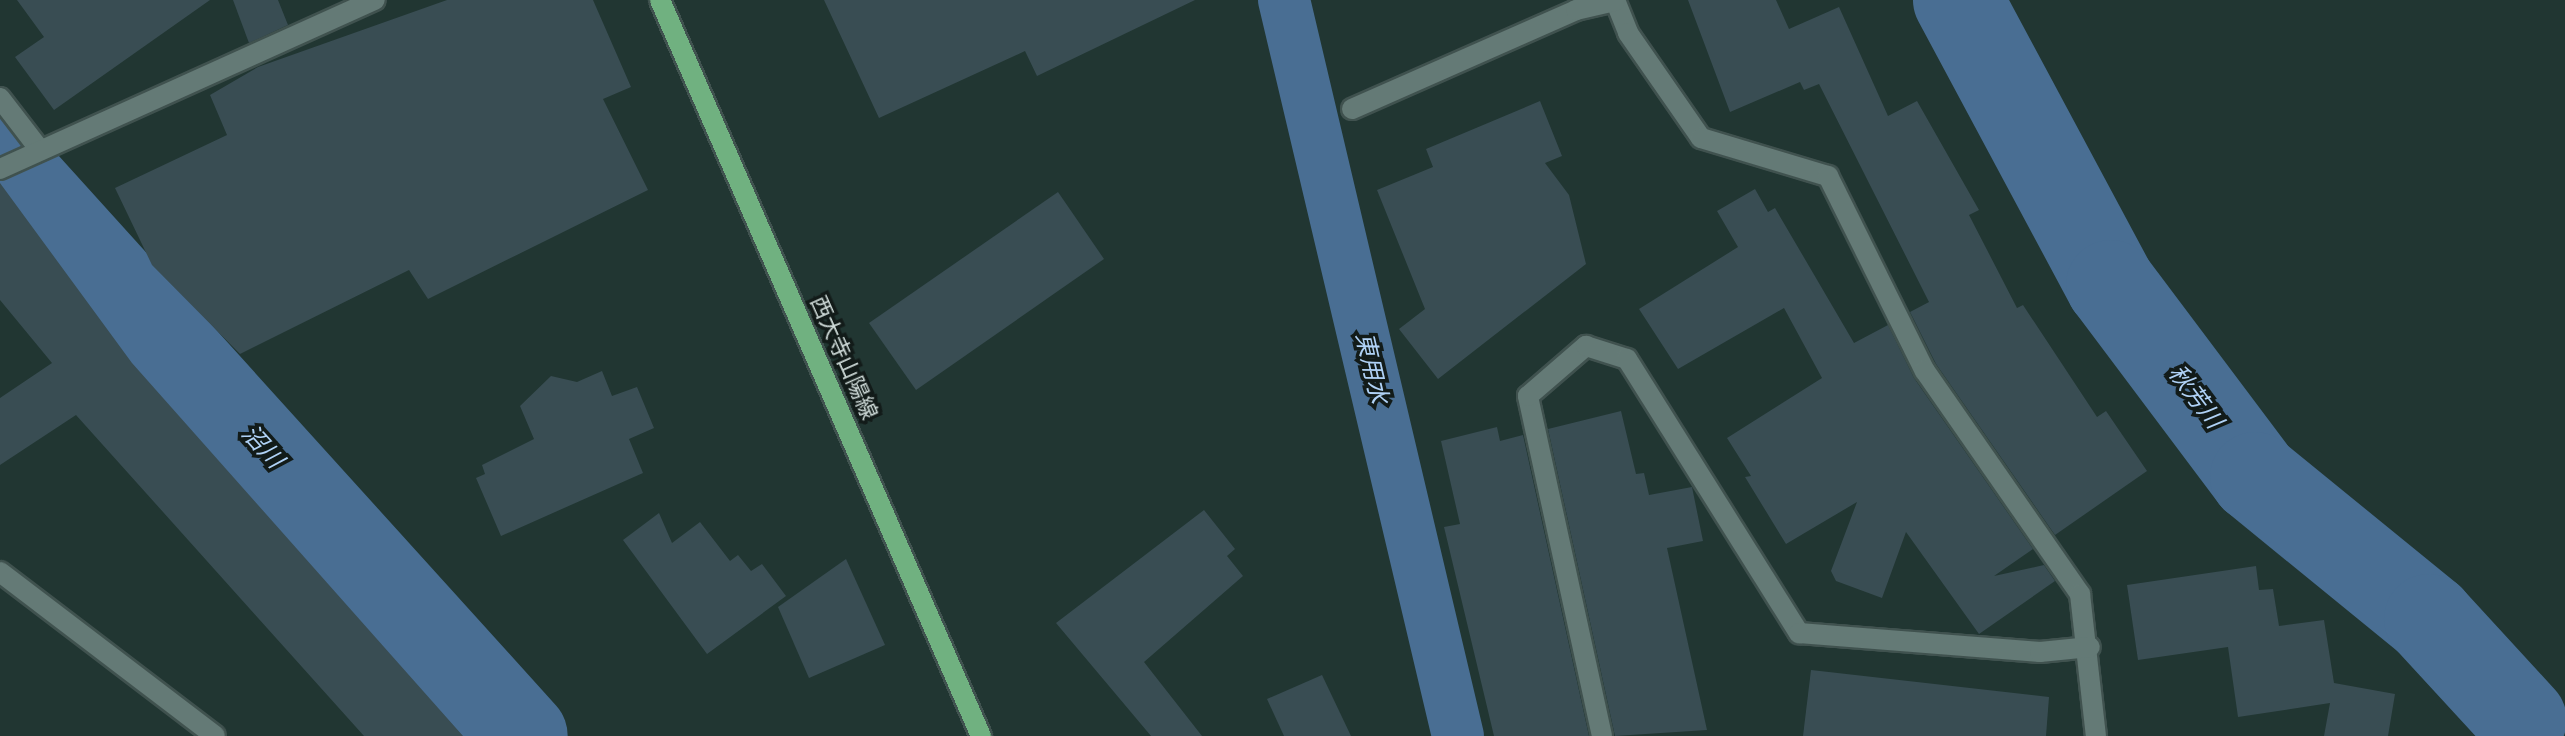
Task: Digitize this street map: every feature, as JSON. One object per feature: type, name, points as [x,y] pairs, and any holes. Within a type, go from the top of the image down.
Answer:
[{"type":"main road","name":"西大寺山陽線","points":[[660,0],[981,736]]},
{"type":"street","points":[[0,169],[375,0]]},
{"type":"street","points":[[1352,109],[1576,10],[1615,0],[1628,33],[1701,138],[1828,176],[1925,371],[2080,594],[2090,647],[2096,736]]},
{"type":"street","points":[[0,98],[40,150]]},
{"type":"street","points":[[1602,736],[1528,396],[1586,346],[1627,359],[1799,633],[2040,652],[2090,647]]},
{"type":"street","points":[[0,572],[215,736]]},
{"type":"building","points":[[17,0],[210,0],[54,110],[15,57],[44,37]]},
{"type":"building","points":[[233,0],[278,0],[288,25],[249,43]]},
{"type":"building","points":[[447,0],[593,0],[631,87],[603,99],[648,190],[428,299],[409,270],[240,354],[152,265],[115,188],[227,135],[210,95],[258,67]]},
{"type":"building","points":[[824,0],[1195,0],[1037,76],[1025,51],[879,118]]},
{"type":"building","points":[[1688,0],[1776,0],[1789,29],[1839,7],[1888,116],[1917,101],[1979,210],[1969,215],[2017,308],[2023,305],[2097,417],[2106,411],[2147,471],[2055,535],[1936,364],[1910,312],[1929,302],[1819,84],[1804,90],[1800,82],[1730,112]]},
{"type":"building","points":[[1540,101],[1562,156],[1545,163],[1569,195],[1586,264],[1438,379],[1399,329],[1425,309],[1377,190],[1433,167],[1426,149]]},
{"type":"building","points":[[0,183],[132,363],[463,736],[364,736],[76,415],[0,465],[0,398],[52,363],[0,300]]},
{"type":"building","points":[[1755,189],[1768,212],[1775,208],[1854,343],[1888,325],[1914,378],[2033,549],[1994,576],[2044,565],[2055,581],[1979,634],[1906,532],[1882,598],[1836,581],[1831,571],[1857,502],[1786,544],[1745,477],[1751,476],[1727,438],[1822,378],[1784,308],[1678,369],[1639,309],[1738,247],[1717,211]]},
{"type":"building","points":[[1058,192],[1104,259],[916,390],[869,323]]},
{"type":"building","points":[[602,371],[612,396],[637,387],[654,428],[629,439],[643,473],[501,536],[476,478],[485,474],[482,465],[534,439],[520,406],[551,376],[577,382]]},
{"type":"building","points":[[1621,411],[1636,474],[1644,473],[1649,495],[1692,487],[1703,541],[1667,548],[1707,730],[1615,736],[1548,429]]},
{"type":"building","points":[[1497,427],[1500,441],[1523,435],[1589,736],[1494,736],[1444,527],[1460,524],[1441,441]]},
{"type":"building","points":[[1204,510],[1235,549],[1227,556],[1243,576],[1144,662],[1202,736],[1151,736],[1056,623]]},
{"type":"building","points":[[659,513],[672,543],[700,522],[730,561],[738,555],[751,571],[762,564],[786,596],[707,654],[623,540]]},
{"type":"building","points":[[846,559],[885,645],[809,678],[778,607]]},
{"type":"building","points":[[2256,566],[2259,590],[2273,589],[2279,626],[2324,620],[2334,683],[2395,694],[2388,736],[2324,736],[2330,703],[2238,717],[2228,647],[2138,660],[2127,585]]},
{"type":"building","points":[[1811,670],[2049,697],[2046,736],[1803,736]]},
{"type":"building","points":[[1322,675],[1351,736],[1284,736],[1267,699]]},
{"type":"waterway","name":"東用水","points":[[1284,0],[1458,736]]},
{"type":"waterway","name":"秋芳川","points":[[1958,0],[2111,285],[2255,477],[2429,619],[2522,720]]},
{"type":"waterway","name":"沼川","points":[[0,158],[523,736]]}]
